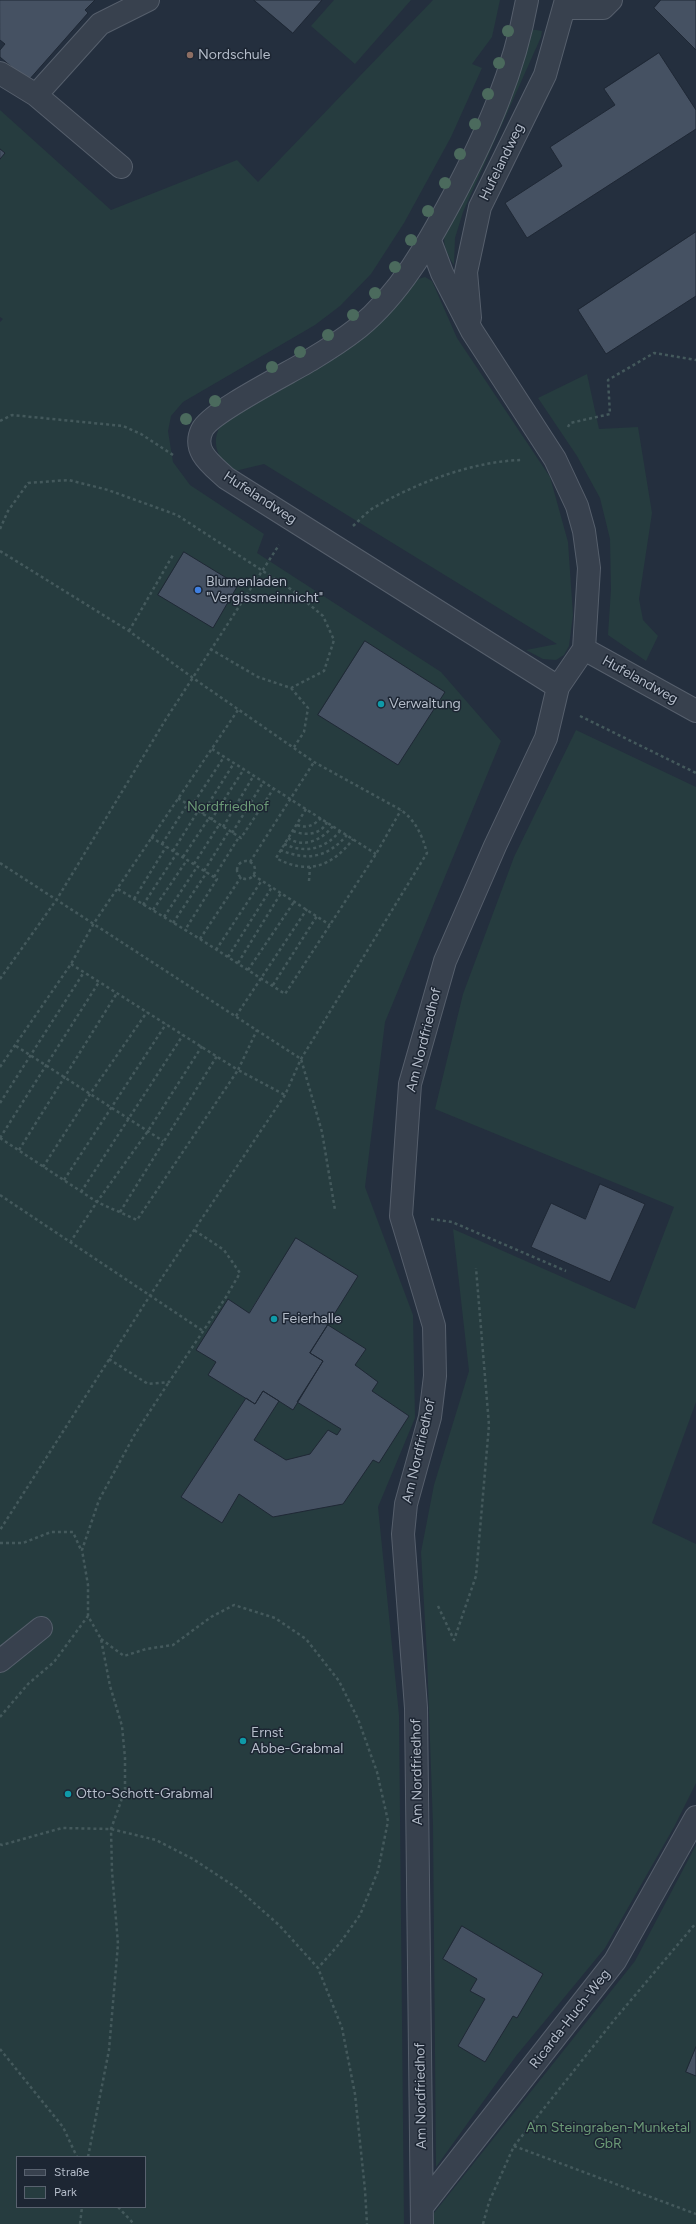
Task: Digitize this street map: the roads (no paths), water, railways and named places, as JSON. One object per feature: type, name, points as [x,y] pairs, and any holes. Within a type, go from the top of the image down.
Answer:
[{"type":"street","points":[[36,95],[100,24],[148,0]]},
{"type":"street","name":"Hufelandweg","points":[[527,0],[506,81],[485,135],[430,241],[391,295],[358,328],[312,360],[216,415],[203,428],[198,443],[201,452],[208,461],[226,478],[558,687]]},
{"type":"street","points":[[565,4],[603,8],[611,0]]},
{"type":"street","name":"Hufelandweg","points":[[472,331],[466,272],[480,207],[545,75],[565,4]]},
{"type":"street","points":[[0,73],[36,95],[121,167]]},
{"type":"street","name":"Hufelandweg","points":[[430,241],[442,273],[472,331],[555,459],[577,506],[584,531],[589,568],[584,648],[696,711]]},
{"type":"street","points":[[558,687],[584,648]]},
{"type":"street","name":"Am Nordfriedhof","points":[[422,2215],[416,1708],[402,1534],[406,1504],[430,1417],[435,1376],[434,1326],[401,1216],[410,1084],[445,961],[495,846],[546,738],[558,687]]},
{"type":"street","points":[[0,1661],[41,1628]]},
{"type":"street","name":"Ricarda-Huch-Weg","points":[[422,2215],[615,1961],[696,1817]]},
{"type":"place","name":"Nordschule","points":[[190,55]]},
{"type":"place","name":"Blumenladen \"Vergissmeinnicht\"","points":[[198,590]]},
{"type":"place","name":"Verwaltung","points":[[381,704]]},
{"type":"place","name":"Feierhalle","points":[[274,1319]]},
{"type":"place","name":"Ernst Abbe-Grabmal","points":[[243,1741]]},
{"type":"place","name":"Otto-Schott-Grabmal","points":[[68,1794]]},
{"type":"park label","name":"Nordfriedhof","points":[[228,807]]},
{"type":"park label","name":"Am Steingraben-Munketal GbR","points":[[608,2136]]}]
